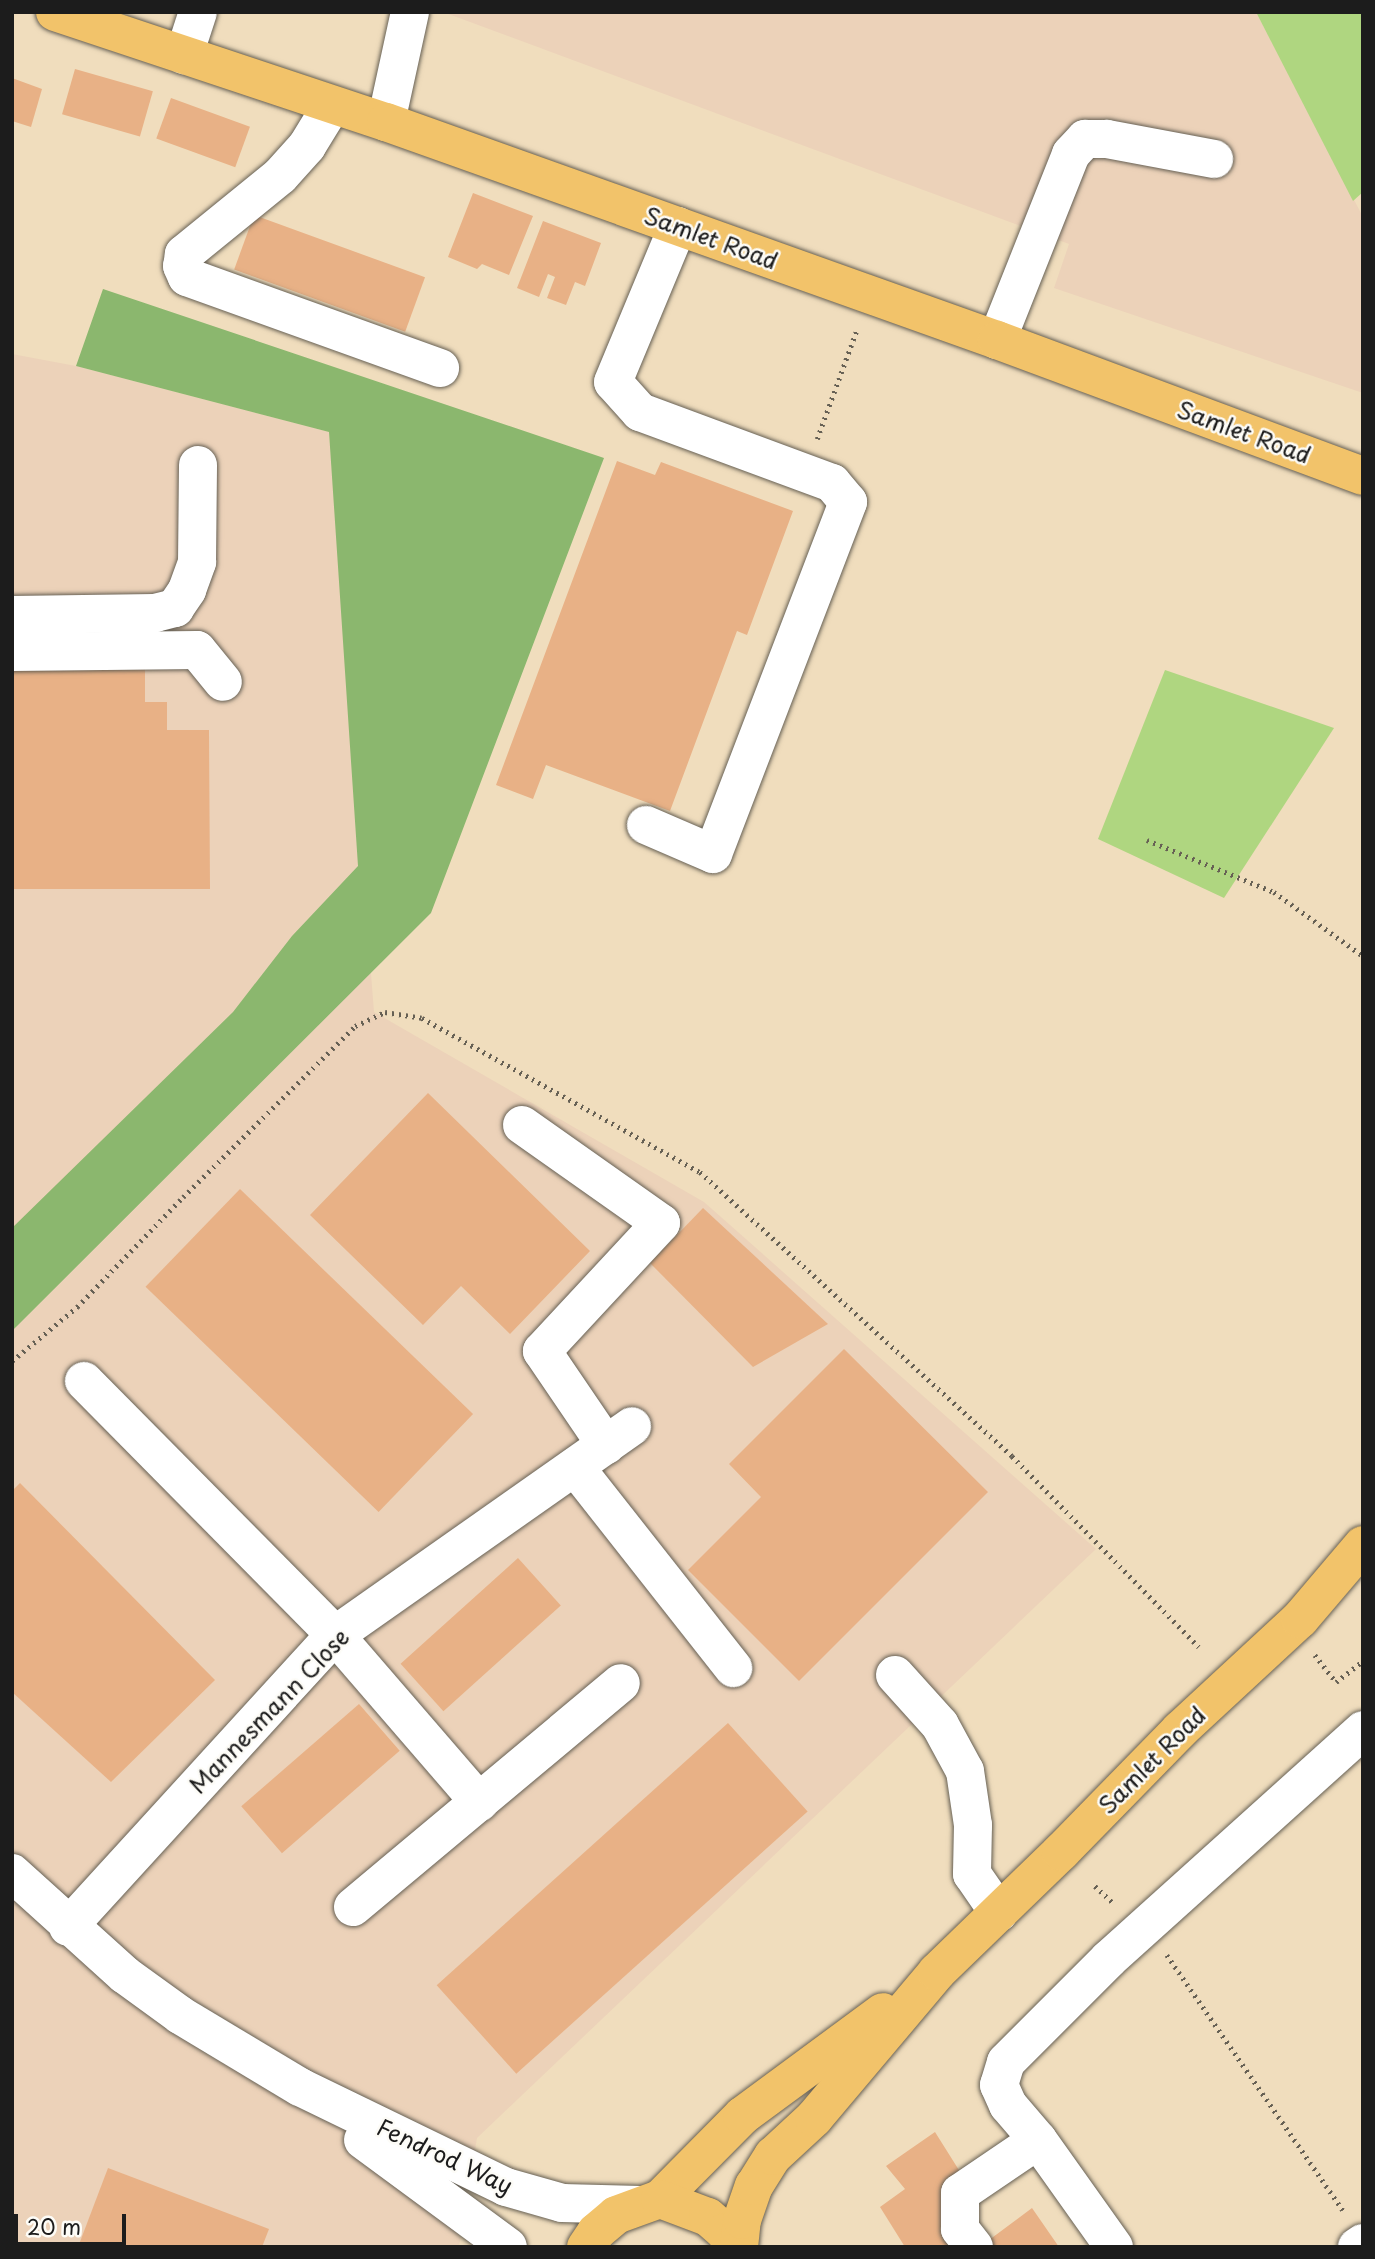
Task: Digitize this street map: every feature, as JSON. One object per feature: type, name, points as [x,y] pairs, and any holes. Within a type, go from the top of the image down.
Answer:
[{"type":"main road","name":"Samlet Road","points":[[55,12],[96,19],[184,55],[386,122],[678,226],[1363,475]]},
{"type":"main road","name":"Samlet Road","points":[[737,2247],[742,2220],[754,2186],[774,2156],[814,2118],[937,1972],[1180,1730],[1300,1619],[1363,1545]]},
{"type":"main road","name":"Samlet Road","points":[[586,2247],[596,2232],[615,2216],[650,2202],[742,2116],[937,1972]]},
{"type":"main road","points":[[650,2202],[708,2217],[726,2232],[737,2247]]},
{"type":"street","points":[[184,55],[198,12]]},
{"type":"street","points":[[386,122],[410,12]]},
{"type":"street","points":[[332,105],[307,146],[280,176],[184,254],[182,266],[187,277],[440,368]]},
{"type":"street","points":[[997,340],[1071,153],[1085,139],[1107,139],[1214,159]]},
{"type":"street","points":[[646,825],[713,854],[848,502],[832,483],[640,412],[613,382],[678,226]]},
{"type":"street","points":[[12,615],[155,614],[175,608],[187,590],[197,562],[198,465]]},
{"type":"street","points":[[12,652],[197,650],[223,682]]},
{"type":"street","name":"Mannesmann Close","points":[[68,1927],[335,1635],[619,1436],[542,1351],[661,1223],[522,1125]]},
{"type":"street","points":[[85,1381],[335,1635],[478,1802]]},
{"type":"street","points":[[575,1467],[733,1668]]},
{"type":"street","points":[[895,1675],[940,1725],[965,1771],[973,1825],[972,1874],[999,1913]]},
{"type":"street","points":[[353,1907],[621,1683]]},
{"type":"street","points":[[1114,2247],[1038,2140],[1009,2105],[999,2085],[1006,2062],[1143,1928],[1363,1730]]},
{"type":"street","name":"Fendrod Way","points":[[12,1874],[68,1927],[125,1975],[180,2015],[300,2087],[506,2188],[562,2203],[650,2202]]},
{"type":"street","name":"Fendrod Way","points":[[300,2087],[355,2134],[508,2247]]},
{"type":"street","points":[[974,2247],[960,2229],[960,2193],[1038,2140]]},
{"type":"path","points":[[805,473],[869,295]]},
{"type":"path","points":[[1147,840],[1274,892],[1363,956]]},
{"type":"path","points":[[1315,1655],[1336,1682],[1363,1661]]},
{"type":"path","points":[[1143,1928],[1170,1958],[1357,2237]]},
{"type":"shaded area","points":[[443,12],[1256,12],[1363,217],[1363,393],[1054,288],[1069,244]]},
{"type":"shaded area","points":[[12,354],[76,366],[329,432],[374,1012],[704,1202],[1096,1549],[477,2138],[459,2247],[12,2247]]},
{"type":"green space","points":[[1256,12],[1363,12],[1363,192],[1353,201]]},
{"type":"green space","points":[[103,289],[604,458],[431,913],[12,1331],[12,1228],[233,1012],[292,936],[358,866],[329,432],[76,366]]},
{"type":"green space","points":[[1165,670],[1334,728],[1224,898],[1098,839]]},
{"type":"building","points":[[75,69],[153,91],[140,137],[62,114]]},
{"type":"building","points":[[12,78],[42,89],[31,127],[12,121]]},
{"type":"building","points":[[171,98],[250,127],[235,167],[156,138]]},
{"type":"building","points":[[473,193],[533,216],[509,275],[482,264],[477,269],[448,257]]},
{"type":"building","points":[[254,215],[425,277],[405,332],[234,270]]},
{"type":"building","points":[[543,221],[601,243],[585,286],[575,282],[566,305],[547,298],[555,277],[548,274],[539,297],[517,288]]},
{"type":"building","points":[[617,461],[655,475],[661,462],[793,511],[747,635],[737,631],[670,811],[546,765],[533,799],[496,785]]},
{"type":"building","points":[[12,663],[145,663],[145,702],[167,702],[167,730],[209,730],[210,889],[12,889]]},
{"type":"building","points":[[428,1093],[590,1251],[510,1334],[461,1286],[423,1325],[310,1215]]},
{"type":"building","points":[[240,1189],[473,1414],[379,1512],[146,1287]]},
{"type":"building","points":[[703,1208],[828,1324],[753,1367],[650,1263]]},
{"type":"building","points":[[844,1349],[988,1492],[799,1681],[688,1570],[761,1497],[729,1464]]},
{"type":"building","points":[[20,1483],[215,1680],[111,1782],[12,1692],[12,1491]]},
{"type":"building","points":[[518,1558],[561,1606],[443,1711],[401,1664]]},
{"type":"building","points":[[359,1704],[400,1751],[282,1853],[241,1806]]},
{"type":"building","points":[[728,1723],[808,1811],[516,2074],[437,1985]]},
{"type":"building","points":[[935,2132],[974,2194],[957,2202],[985,2243],[1032,2208],[1059,2247],[905,2247],[880,2207],[905,2189],[886,2166]]},
{"type":"building","points":[[108,2168],[269,2229],[262,2247],[78,2247]]}]
